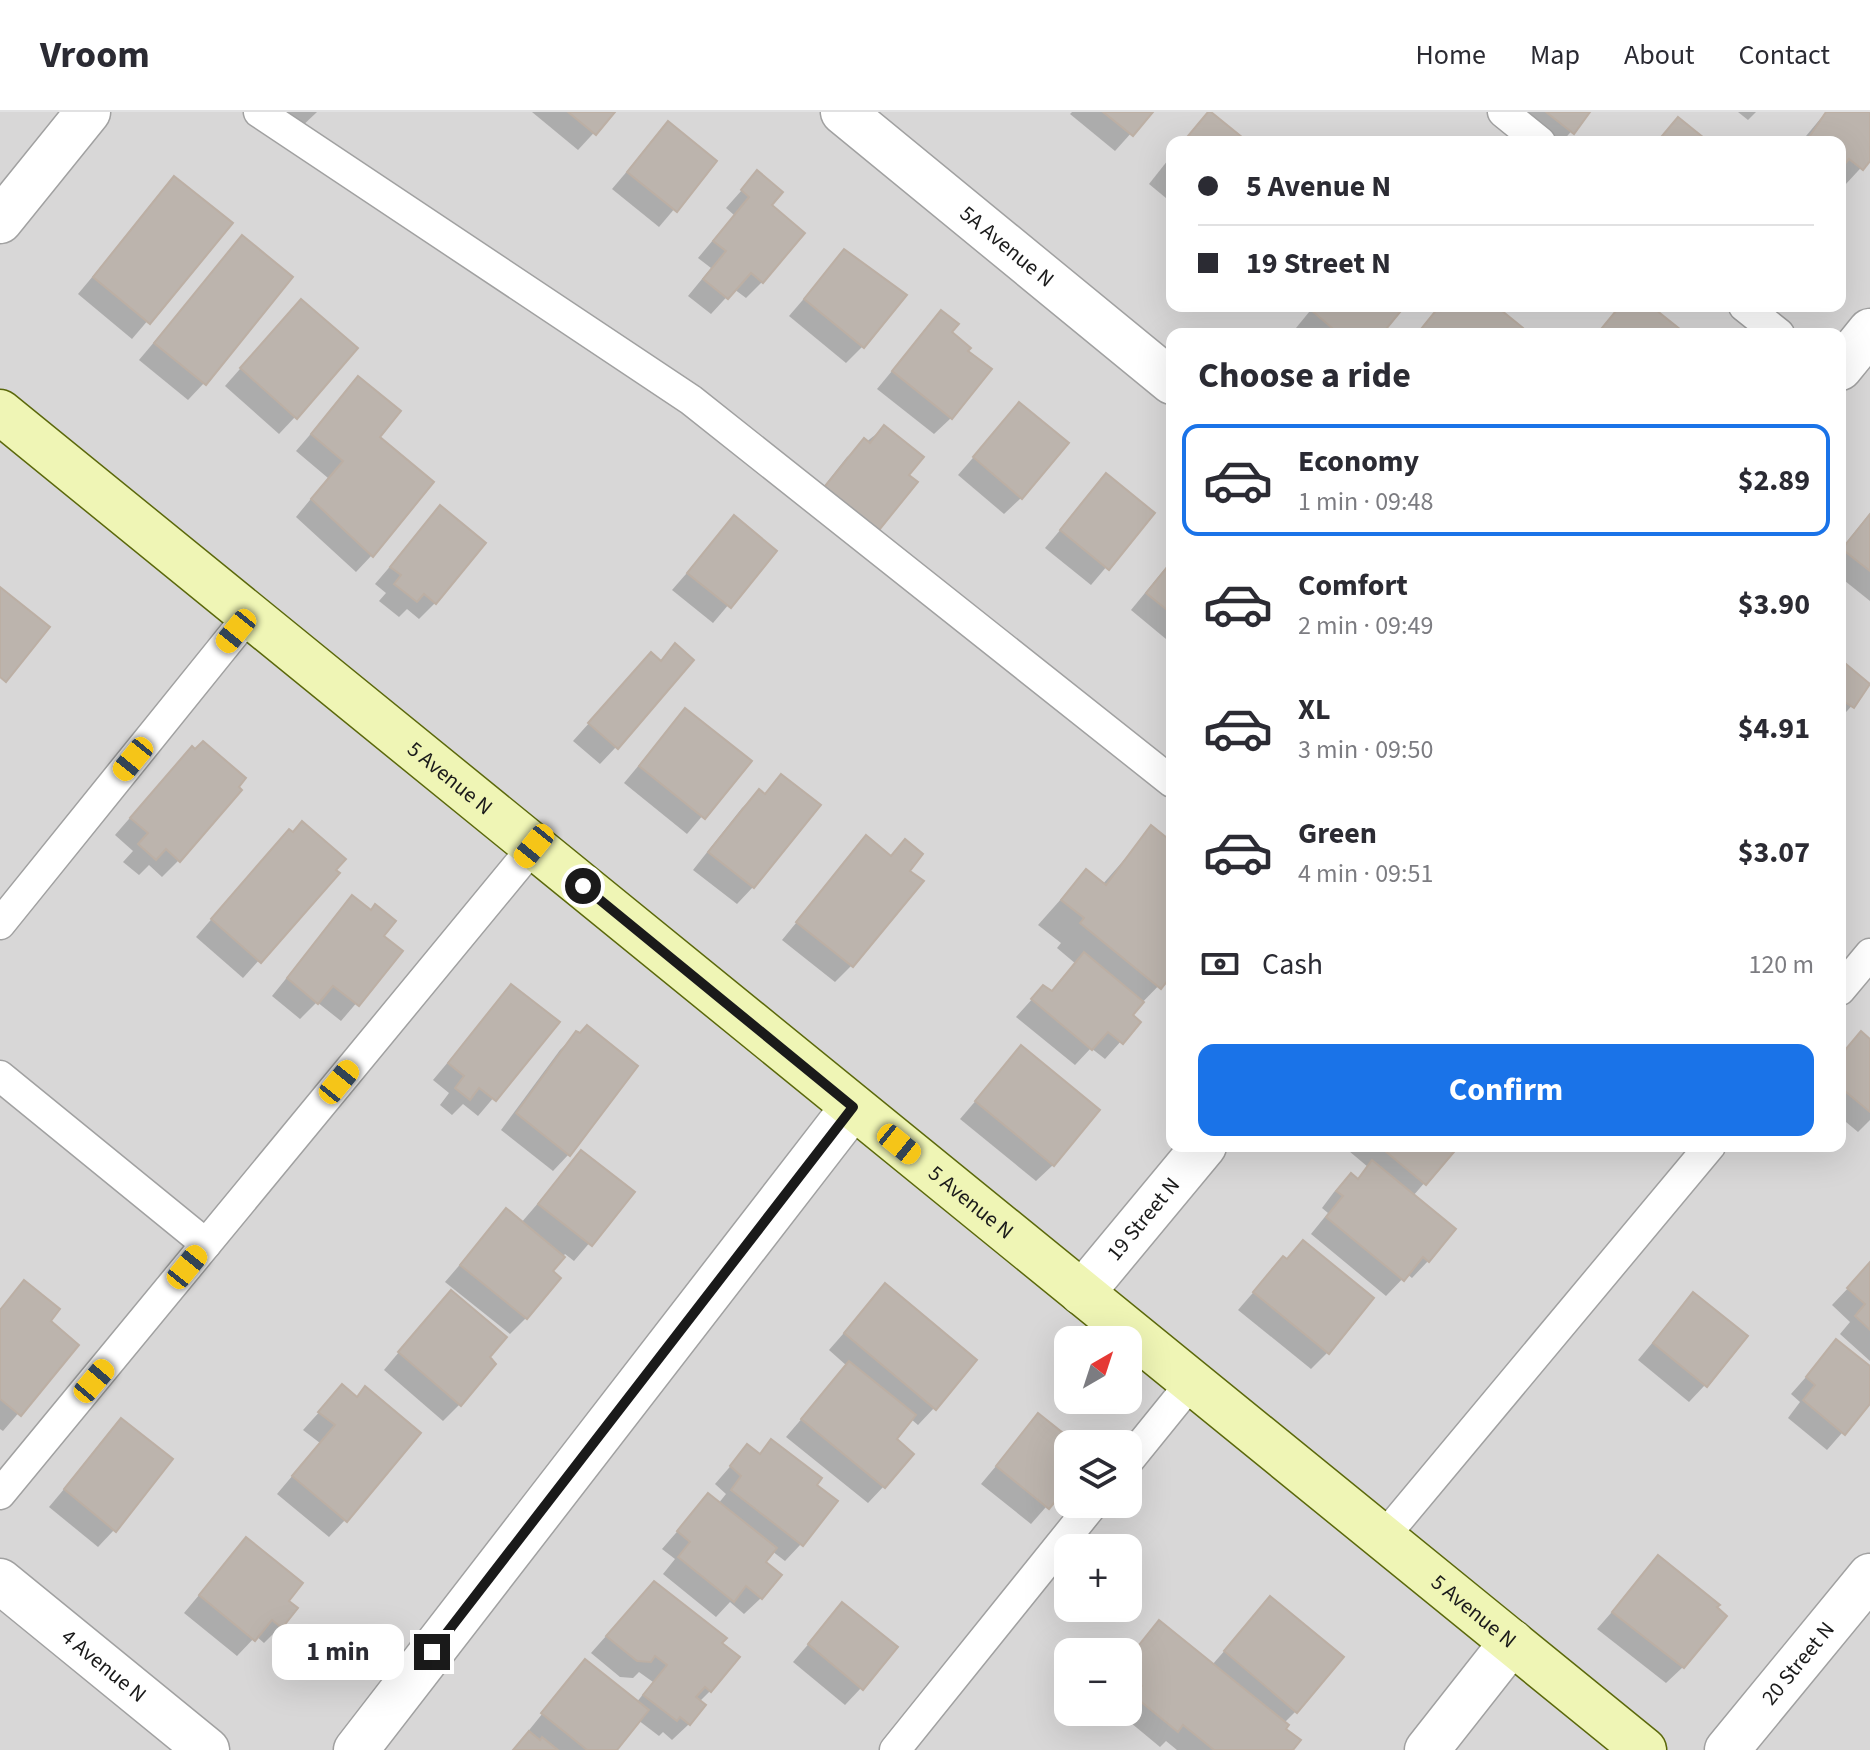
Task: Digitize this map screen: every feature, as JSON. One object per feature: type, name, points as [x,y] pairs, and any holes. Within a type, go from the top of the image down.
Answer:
[{"type":"main road","name":"5 Avenue N","points":[[0,412],[1644,1750]]},
{"type":"street","points":[[0,221],[88,112]]},
{"type":"street","name":"5A Avenue N","points":[[843,112],[1166,377]]},
{"type":"street","points":[[1846,361],[1870,331]]},
{"type":"street","points":[[356,1750],[853,1107]]},
{"type":"street","name":"19 Street N","points":[[1082,1293],[1199,1152]]},
{"type":"street","name":"20 Street N","points":[[1727,1750],[1870,1576]]},
{"type":"street","name":"4 Avenue N","points":[[0,1581],[207,1750]]},
{"type":"street","points":[[1427,1750],[1512,1642]]},
{"type":"lane","points":[[259,112],[691,400],[1166,777]]},
{"type":"lane","points":[[1503,112],[1533,136]]},
{"type":"lane","points":[[1752,312],[1772,328]]},
{"type":"lane","points":[[0,924],[250,614]]},
{"type":"lane","points":[[0,1494],[534,846]]},
{"type":"lane","points":[[1846,983],[1870,954]]},
{"type":"lane","points":[[0,1076],[206,1244]]},
{"type":"lane","points":[[1382,1539],[1705,1152]]},
{"type":"lane","points":[[1142,1444],[1192,1382]]},
{"type":"lane","points":[[895,1750],[1082,1518]]},
{"type":"shaded area","points":[[0,112],[1870,112],[1870,1750],[0,1750]]},
{"type":"building","points":[[568,112],[615,112],[596,135]]},
{"type":"building","points":[[1103,112],[1153,112],[1133,136]]},
{"type":"building","points":[[1211,112],[1241,136],[1188,136]]},
{"type":"building","points":[[1546,112],[1590,112],[1574,134]]},
{"type":"building","points":[[1826,112],[1870,112],[1870,161],[1863,170],[1849,159],[1846,163],[1846,136],[1810,136]]},
{"type":"building","points":[[1678,117],[1702,136],[1662,136]]},
{"type":"building","points":[[668,121],[717,161],[677,212],[627,172]]},
{"type":"building","points":[[757,170],[783,192],[772,205],[805,233],[763,283],[751,273],[728,299],[703,279],[726,251],[713,241],[749,197],[741,190]]},
{"type":"building","points":[[174,176],[233,223],[150,324],[93,277]]},
{"type":"building","points":[[242,235],[293,277],[206,385],[154,343]]},
{"type":"building","points":[[844,249],[907,295],[864,348],[804,299]]},
{"type":"building","points":[[301,299],[358,348],[297,419],[240,368]]},
{"type":"building","points":[[941,310],[959,324],[952,332],[971,348],[968,351],[992,369],[952,419],[892,371]]},
{"type":"building","points":[[1313,312],[1400,312],[1387,328],[1332,328]]},
{"type":"building","points":[[1435,312],[1503,312],[1523,328],[1422,328]]},
{"type":"building","points":[[1615,312],[1658,312],[1678,328],[1602,328]]},
{"type":"building","points":[[358,376],[401,411],[380,437],[434,482],[373,557],[311,499],[343,461],[311,434]]},
{"type":"building","points":[[1019,402],[1069,443],[1022,499],[973,457]]},
{"type":"building","points":[[884,425],[924,457],[909,475],[918,482],[875,535],[821,491],[864,438],[870,443]]},
{"type":"building","points":[[1106,473],[1155,513],[1109,570],[1060,530]]},
{"type":"building","points":[[440,505],[486,543],[436,604],[424,594],[417,602],[394,584],[401,575],[390,567]]},
{"type":"building","points":[[1870,514],[1870,571],[1846,552],[1846,544]]},
{"type":"building","points":[[734,515],[777,551],[731,608],[687,573]]},
{"type":"building","points":[[1166,568],[1166,609],[1146,593]]},
{"type":"building","points":[[0,587],[50,627],[6,682],[0,677]]},
{"type":"building","points":[[675,643],[694,660],[618,749],[588,723],[651,652],[661,661]]},
{"type":"building","points":[[1846,664],[1870,684],[1854,708],[1846,703]]},
{"type":"building","points":[[685,708],[752,761],[705,819],[639,766]]},
{"type":"building","points":[[203,741],[246,778],[239,787],[242,790],[180,862],[166,849],[156,860],[138,844],[148,833],[130,818],[192,746],[195,749]]},
{"type":"building","points":[[781,774],[821,805],[754,888],[708,852],[759,789],[765,794]]},
{"type":"building","points":[[302,821],[346,859],[336,870],[340,873],[261,963],[211,919],[289,829],[293,832]]},
{"type":"building","points":[[1151,825],[1166,837],[1166,983],[1161,989],[1080,923],[1084,918],[1061,900],[1086,869],[1106,885]]},
{"type":"building","points":[[866,835],[891,856],[905,839],[923,854],[910,871],[924,881],[853,967],[796,922]]},
{"type":"building","points":[[352,895],[371,910],[375,904],[396,921],[384,936],[403,951],[359,1006],[333,986],[318,1004],[287,978]]},
{"type":"building","points":[[1084,952],[1144,1002],[1133,1015],[1141,1022],[1123,1044],[1108,1032],[1092,1050],[1031,999],[1043,985],[1052,991]]},
{"type":"building","points":[[511,984],[560,1022],[496,1101],[479,1088],[470,1100],[455,1088],[464,1076],[448,1063]]},
{"type":"building","points":[[587,1025],[638,1066],[570,1156],[516,1113],[576,1031],[580,1033]]},
{"type":"building","points":[[1861,1031],[1870,1039],[1870,1112],[1846,1092],[1846,1049]]},
{"type":"building","points":[[1021,1045],[1100,1110],[1054,1166],[975,1101]]},
{"type":"building","points":[[581,1150],[635,1192],[592,1246],[538,1204]]},
{"type":"building","points":[[1386,1152],[1454,1152],[1426,1185]]},
{"type":"building","points":[[1372,1160],[1456,1229],[1429,1262],[1423,1257],[1404,1281],[1326,1217],[1343,1196],[1336,1191],[1351,1173],[1358,1179]]},
{"type":"building","points":[[506,1208],[565,1257],[553,1271],[561,1278],[527,1319],[460,1265]]},
{"type":"building","points":[[1303,1240],[1374,1298],[1329,1354],[1253,1292],[1283,1256],[1287,1259]]},
{"type":"building","points":[[1870,1262],[1870,1330],[1855,1316],[1865,1304],[1847,1288]]},
{"type":"building","points":[[24,1280],[60,1309],[51,1321],[79,1345],[21,1416],[0,1399],[0,1310]]},
{"type":"building","points":[[885,1283],[977,1360],[936,1410],[844,1333]]},
{"type":"building","points":[[451,1290],[507,1337],[490,1357],[496,1364],[461,1406],[398,1352]]},
{"type":"building","points":[[1693,1292],[1748,1336],[1707,1387],[1653,1343]]},
{"type":"building","points":[[1836,1339],[1870,1366],[1870,1404],[1845,1435],[1803,1400],[1815,1385],[1806,1377]]},
{"type":"building","points":[[849,1361],[916,1415],[897,1439],[914,1454],[885,1488],[801,1419]]},
{"type":"building","points":[[342,1384],[357,1397],[365,1386],[421,1433],[347,1522],[292,1476],[335,1425],[318,1412]]},
{"type":"building","points":[[1038,1413],[1059,1430],[1054,1430],[1054,1503],[1049,1509],[996,1466]]},
{"type":"building","points":[[121,1418],[173,1459],[116,1532],[64,1489]]},
{"type":"building","points":[[771,1439],[822,1478],[817,1485],[838,1501],[803,1546],[731,1490],[741,1476],[730,1466],[747,1444],[760,1454]]},
{"type":"building","points":[[708,1493],[777,1548],[766,1562],[782,1575],[762,1599],[746,1586],[734,1602],[678,1557],[690,1542],[677,1531]]},
{"type":"building","points":[[246,1537],[303,1583],[289,1601],[298,1608],[282,1628],[272,1620],[255,1641],[199,1595]]},
{"type":"building","points":[[1658,1555],[1720,1605],[1717,1607],[1727,1616],[1684,1668],[1612,1612]]},
{"type":"building","points":[[654,1581],[727,1638],[722,1643],[740,1657],[711,1692],[705,1687],[696,1697],[706,1705],[690,1725],[680,1717],[677,1721],[643,1695],[667,1665],[655,1656],[651,1662],[637,1661],[606,1636]]},
{"type":"building","points":[[1270,1596],[1344,1657],[1297,1713],[1224,1651]]},
{"type":"building","points":[[842,1602],[898,1647],[863,1690],[808,1644]]},
{"type":"building","points":[[1159,1620],[1289,1725],[1286,1729],[1301,1740],[1293,1750],[1214,1750],[1183,1725],[1178,1732],[1142,1703],[1142,1641]]},
{"type":"building","points":[[585,1659],[649,1710],[617,1750],[587,1750],[541,1713]]},
{"type":"building","points":[[529,1731],[540,1740],[542,1737],[558,1750],[513,1750]]},
{"type":"route","points":[[432,1652],[853,1107],[583,886]]}]
